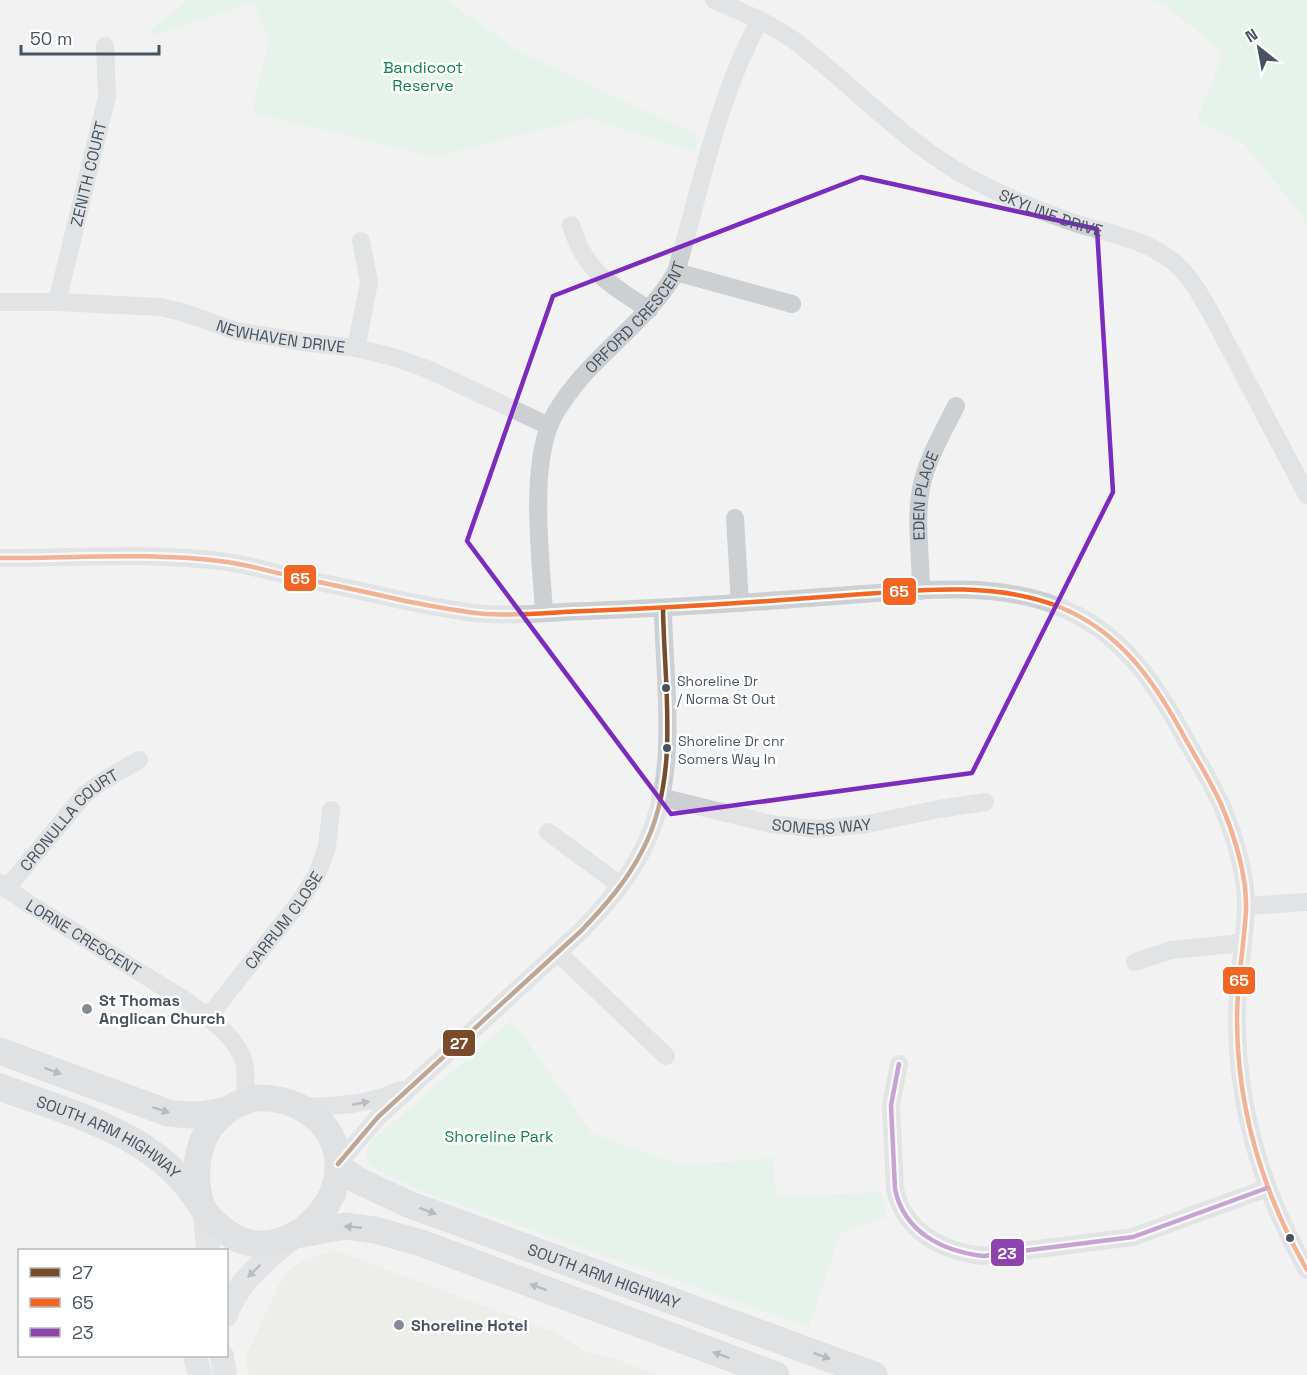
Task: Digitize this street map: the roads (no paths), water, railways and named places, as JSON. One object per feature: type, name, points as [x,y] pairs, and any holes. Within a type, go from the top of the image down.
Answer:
[{"type":"main road","points":[[0,1051],[168,1113],[206,1116],[255,1098],[278,1098],[303,1107],[314,1116],[329,1134],[338,1166],[332,1191],[322,1210],[243,1283],[228,1310]]},
{"type":"main road","name":"SOUTH ARM HIGHWAY","points":[[0,1087],[98,1124],[142,1146],[181,1178],[204,1210]]},
{"type":"main road","points":[[208,1249],[196,1164],[209,1128],[236,1105]]},
{"type":"main road","name":"SOUTH ARM HIGHWAY","points":[[338,1166],[359,1181],[408,1203],[874,1375]]},
{"type":"main road","points":[[204,1210],[232,1236],[252,1244],[270,1244],[295,1236]]},
{"type":"main road","name":"SOUTH ARM HIGHWAY","points":[[295,1236],[345,1226],[375,1230],[421,1244],[776,1375]]},
{"type":"main road","points":[[195,1357],[200,1375]]},
{"type":"main road","points":[[222,1357],[225,1375]]},
{"type":"street","name":"SKYLINE DRIVE","points":[[714,0],[760,20],[797,42],[896,126],[974,180],[1041,210],[1131,238],[1161,253],[1177,265],[1205,302],[1307,495]]},
{"type":"street","name":"ORFORD CRESCENT","points":[[544,613],[539,481],[549,426],[589,368],[649,310],[665,292],[676,272],[716,126],[748,42],[760,20]]},
{"type":"street","name":"ZENITH COURT","points":[[57,302],[107,96],[105,46]]},
{"type":"street","points":[[571,225],[586,262],[598,274],[649,310]]},
{"type":"street","points":[[356,348],[369,282],[361,241]]},
{"type":"street","points":[[676,272],[792,304]]},
{"type":"street","name":"NEWHAVEN DRIVE","points":[[0,302],[159,307],[182,312],[236,331],[356,348],[393,357],[427,369],[549,426]]},
{"type":"street","name":"EDEN PLACE","points":[[921,591],[919,507],[921,489],[926,469],[956,406]]},
{"type":"street","points":[[735,518],[740,603]]},
{"type":"street","points":[[0,558],[198,559],[230,563],[451,610],[490,614],[663,608],[921,591],[985,590],[1035,599],[1081,617],[1133,659],[1163,697],[1219,801],[1238,851],[1246,906],[1237,1017],[1240,1073],[1245,1107],[1267,1188],[1307,1270]]},
{"type":"street","points":[[338,1166],[372,1124],[600,911],[642,851],[655,819],[666,763],[668,722],[663,608]]},
{"type":"street","name":"CRONULLA COURT","points":[[3,886],[84,795],[103,780],[139,760]]},
{"type":"street","name":"SOMERS WAY","points":[[660,797],[771,824],[818,829],[867,824],[939,808],[985,802]]},
{"type":"street","name":"CARRUM CLOSE","points":[[208,1017],[297,904],[316,874],[327,847],[331,810]]},
{"type":"street","points":[[548,832],[620,885]]},
{"type":"street","name":"LORNE CRESCENT","points":[[3,886],[188,1002],[208,1017],[234,1043],[245,1066],[236,1105]]},
{"type":"street","points":[[1246,906],[1307,902]]},
{"type":"street","points":[[1135,962],[1171,950],[1243,943]]},
{"type":"street","points":[[557,952],[666,1056]]},
{"type":"street","points":[[899,1064],[891,1105],[895,1189],[898,1202],[910,1222],[922,1233],[935,1242],[958,1251],[982,1256],[1133,1237],[1267,1188]]},
{"type":"street","points":[[303,1107],[347,1106],[381,1099],[416,1083]]},
{"type":"place","name":"Shoreline Dr / Norma St Out","points":[[666,688]]},
{"type":"place","name":"Shoreline Dr cnr Somers Way In","points":[[667,748]]},
{"type":"place","name":"St Thomas Anglican Church","points":[[87,1009]]},
{"type":"place","name":"Shoreline Hotel","points":[[399,1325]]},
{"type":"park label","name":"Bandicoot Reserve","points":[[423,76]]},
{"type":"park label","name":"Shoreline Park","points":[[499,1136]]}]
